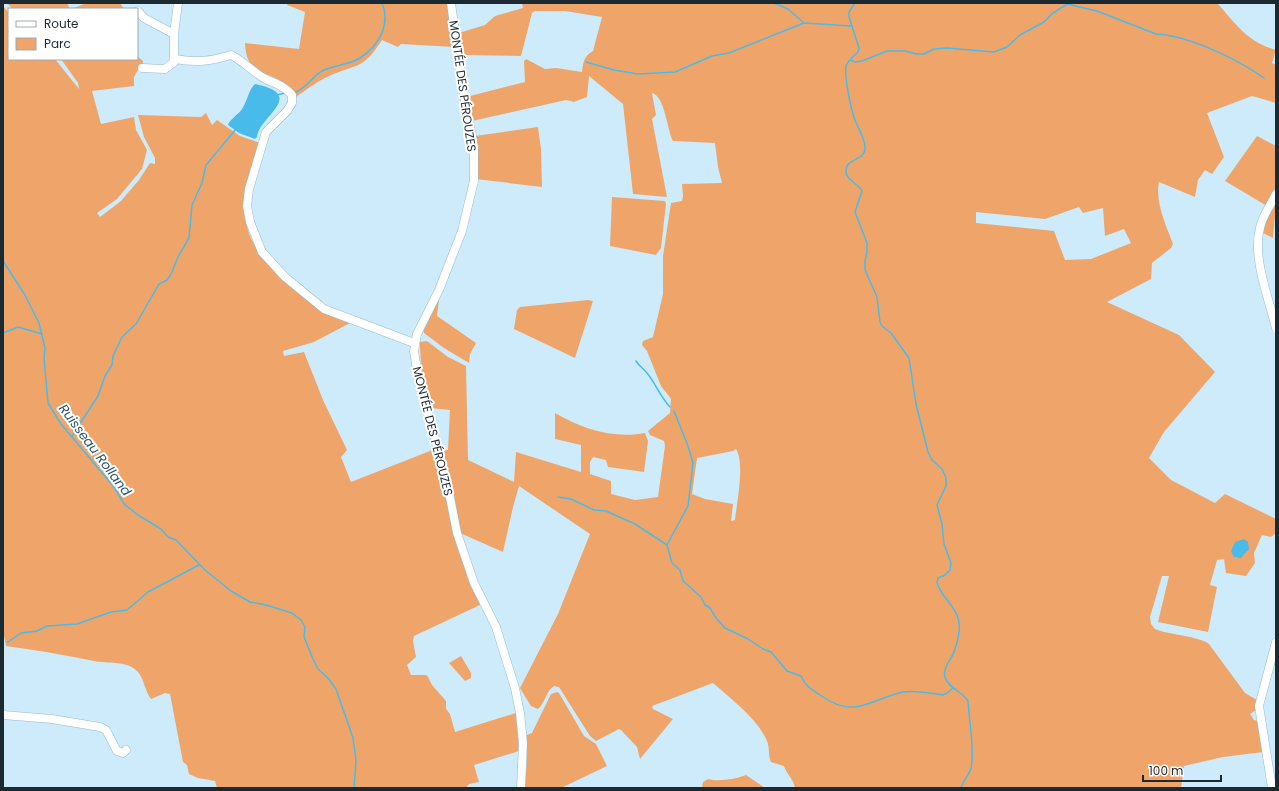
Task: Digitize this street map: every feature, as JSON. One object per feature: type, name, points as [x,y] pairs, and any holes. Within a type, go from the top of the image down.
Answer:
[{"type":"street","points":[[142,68],[167,69],[175,59],[174,34],[178,3]]},
{"type":"street","name":"MONTÉE DES PÉROUZES","points":[[451,3],[463,90],[474,147],[474,181],[462,231],[439,290],[414,343],[418,377],[447,482],[457,533],[474,583],[496,627],[515,688],[520,713],[523,743],[521,788]]},
{"type":"street","points":[[138,11],[144,18],[174,34]]},
{"type":"street","points":[[175,59],[209,62],[231,55],[240,59],[264,78],[287,88],[292,95],[292,103],[287,111],[266,132],[250,189],[247,206],[250,222],[262,252],[285,277],[324,309],[414,343]]},
{"type":"street","points":[[1276,194],[1261,223],[1257,242],[1259,260],[1276,328]]},
{"type":"street","points":[[1272,788],[1259,706],[1276,642]]},
{"type":"street","points":[[3,715],[100,727],[106,730],[117,751],[123,753],[126,750]]},
{"type":"green space","points":[[7,3],[67,3],[70,8],[12,8]]},
{"type":"green space","points":[[86,3],[120,3],[123,8],[74,8]]},
{"type":"green space","points":[[288,3],[448,3],[454,47],[401,44],[398,47],[382,40],[364,62],[323,79],[296,97],[292,90],[282,81],[254,68],[246,54],[245,43],[299,49],[305,12],[287,5]]},
{"type":"green space","points":[[522,3],[1217,3],[1249,37],[1276,50],[1272,63],[1276,65],[1276,103],[1252,96],[1207,113],[1224,157],[1212,174],[1205,170],[1198,180],[1195,197],[1159,182],[1158,190],[1160,206],[1164,222],[1173,244],[1171,248],[1152,263],[1151,279],[1107,302],[1179,335],[1215,372],[1164,432],[1149,458],[1171,480],[1215,503],[1225,494],[1276,519],[1276,533],[1271,537],[1262,535],[1254,553],[1255,563],[1246,576],[1226,573],[1224,559],[1217,560],[1210,585],[1217,587],[1208,632],[1158,622],[1169,576],[1162,576],[1150,617],[1151,624],[1155,629],[1191,637],[1209,644],[1245,693],[1257,700],[1256,710],[1250,714],[1254,720],[1258,721],[1263,752],[1223,757],[1184,766],[1181,788],[795,788],[784,766],[771,762],[767,741],[751,717],[713,683],[652,706],[653,709],[673,719],[640,759],[637,747],[619,729],[596,741],[590,736],[559,687],[554,686],[551,688],[538,709],[531,706],[520,688],[558,614],[590,534],[519,486],[503,552],[460,533],[441,450],[448,450],[450,410],[430,408],[423,375],[420,342],[427,341],[448,357],[466,366],[468,460],[514,482],[516,452],[581,472],[581,445],[555,439],[555,413],[576,424],[610,434],[633,435],[645,433],[648,441],[644,472],[608,467],[606,460],[593,457],[590,462],[590,474],[611,481],[611,494],[635,500],[658,497],[665,446],[664,441],[650,435],[648,431],[670,413],[671,399],[661,386],[647,351],[642,345],[643,341],[653,337],[663,294],[663,256],[671,203],[682,201],[682,184],[722,183],[715,143],[673,141],[660,100],[652,93],[656,115],[652,119],[667,197],[633,194],[623,104],[589,76],[587,97],[574,102],[566,100],[472,121],[466,97],[525,82],[524,61],[526,59],[545,69],[556,68],[582,72],[584,60],[593,51],[602,17],[565,11],[535,11],[532,13],[521,56],[462,55],[459,33],[485,25],[495,16],[523,8]],"holes":[[[1079,207],[1083,213],[1103,208],[1105,236],[1124,229],[1131,243],[1091,259],[1065,260],[1054,231],[976,223],[976,212],[1045,219]],[[736,449],[740,464],[740,483],[735,520],[731,521],[733,504],[705,499],[692,494],[697,458],[733,451]]]},
{"type":"green space","points":[[3,6],[8,12],[8,60],[56,60],[79,89],[78,83],[62,60],[138,60],[138,57],[143,61],[142,66],[139,68],[134,77],[134,86],[92,91],[101,124],[134,117],[136,130],[147,150],[142,169],[117,199],[97,213],[100,217],[121,201],[139,180],[150,163],[155,164],[155,158],[144,137],[138,115],[201,117],[206,113],[212,125],[217,120],[240,136],[260,143],[246,216],[250,235],[258,251],[270,267],[302,296],[335,317],[350,323],[314,342],[283,351],[284,356],[304,352],[323,400],[347,450],[341,457],[351,482],[435,449],[447,498],[452,527],[461,557],[482,604],[414,636],[413,641],[416,657],[407,665],[411,675],[426,675],[428,677],[432,685],[446,701],[446,709],[450,714],[455,732],[516,713],[519,751],[474,765],[479,782],[469,784],[466,788],[217,788],[215,781],[198,778],[189,774],[187,765],[183,762],[170,694],[165,693],[151,699],[138,672],[134,668],[123,664],[99,662],[6,646],[3,631]]},
{"type":"green space","points":[[538,127],[541,149],[542,187],[476,179],[475,136]]},
{"type":"green space","points":[[1257,136],[1276,146],[1276,189],[1267,206],[1225,181]]},
{"type":"green space","points":[[612,197],[665,201],[666,204],[661,248],[656,255],[610,246]]},
{"type":"green space","points":[[1274,204],[1276,205],[1273,238],[1261,232]]},
{"type":"green space","points":[[438,299],[437,316],[476,343],[470,354],[469,363],[444,348],[424,333],[423,328]]},
{"type":"green space","points":[[588,300],[593,301],[575,358],[514,329],[517,310],[520,307]]},
{"type":"green space","points":[[461,656],[471,673],[471,678],[465,681],[449,663]]},
{"type":"green space","points":[[557,692],[584,736],[596,744],[607,766],[561,788],[525,788],[527,759],[525,736],[532,733],[551,694]]},
{"type":"green space","points":[[746,775],[765,788],[702,787],[703,782],[708,779],[727,780]]},
{"type":"water","points":[[255,84],[270,89],[278,94],[279,100],[277,107],[265,121],[255,139],[239,133],[228,125],[242,109],[251,89]]},
{"type":"water","points":[[1244,539],[1248,542],[1249,549],[1241,558],[1234,557],[1231,551],[1235,542]]},
{"type":"waterway","points":[[296,92],[322,71],[356,60],[373,47],[382,34],[384,26],[385,19],[382,3]]},
{"type":"waterway","points":[[774,3],[788,9],[804,23]]},
{"type":"waterway","points":[[855,3],[849,12],[849,17],[859,48],[858,52],[846,66],[846,77],[852,109],[863,139],[865,151],[860,157],[849,163],[846,173],[862,191],[855,212],[867,243],[865,270],[877,297],[880,322],[882,326],[891,333],[909,358],[916,404],[928,452],[932,460],[942,469],[946,478],[946,486],[937,505],[942,524],[944,544],[951,563],[950,570],[945,575],[938,578],[937,582],[941,592],[956,613],[959,622],[957,642],[944,674],[949,684],[968,701],[972,761],[970,771],[961,788]]},
{"type":"waterway","points":[[850,60],[855,62],[862,61],[887,51],[905,51],[924,54],[934,49],[947,48],[994,52],[1007,47],[1020,35],[1044,22],[1053,13],[1069,3]]},
{"type":"waterway","points":[[1067,4],[1097,11],[1156,34],[1183,39],[1198,44],[1241,63],[1264,78]]},
{"type":"waterway","points":[[586,62],[614,70],[638,74],[675,72],[712,56],[729,53],[804,23],[851,26]]},
{"type":"waterway","points":[[277,95],[285,93]]},
{"type":"waterway","name":"Ruisseau Rolland","points":[[3,128],[3,137]]},
{"type":"waterway","points":[[72,436],[98,396],[105,376],[112,365],[113,356],[122,337],[136,324],[159,284],[167,280],[171,274],[178,257],[189,238],[192,205],[202,183],[206,165],[236,129]]},
{"type":"waterway","name":"Ruisseau Rolland","points":[[3,261],[25,295],[39,323],[45,348],[44,358],[48,403],[61,424],[114,487],[124,504],[138,515],[161,529],[168,537],[176,540],[205,570],[231,591],[250,602],[292,613],[301,620],[305,627],[304,637],[313,659],[318,669],[328,678],[336,689],[353,738],[356,760],[354,788]]},
{"type":"waterway","points":[[3,333],[18,327],[42,334]]},
{"type":"waterway","points":[[636,361],[646,371],[670,407]]},
{"type":"waterway","points":[[667,545],[688,506],[693,463],[674,411]]},
{"type":"waterway","points":[[558,497],[571,499],[594,510],[606,511],[635,524],[667,545],[672,563],[680,570],[683,581],[701,597],[705,605],[710,608],[725,628],[771,652],[787,671],[801,676],[809,687],[832,702],[843,706],[862,706],[891,695],[908,691],[943,695],[953,688]]},
{"type":"waterway","points":[[8,642],[21,633],[37,631],[47,626],[77,624],[111,612],[127,610],[148,592],[199,565]]}]
